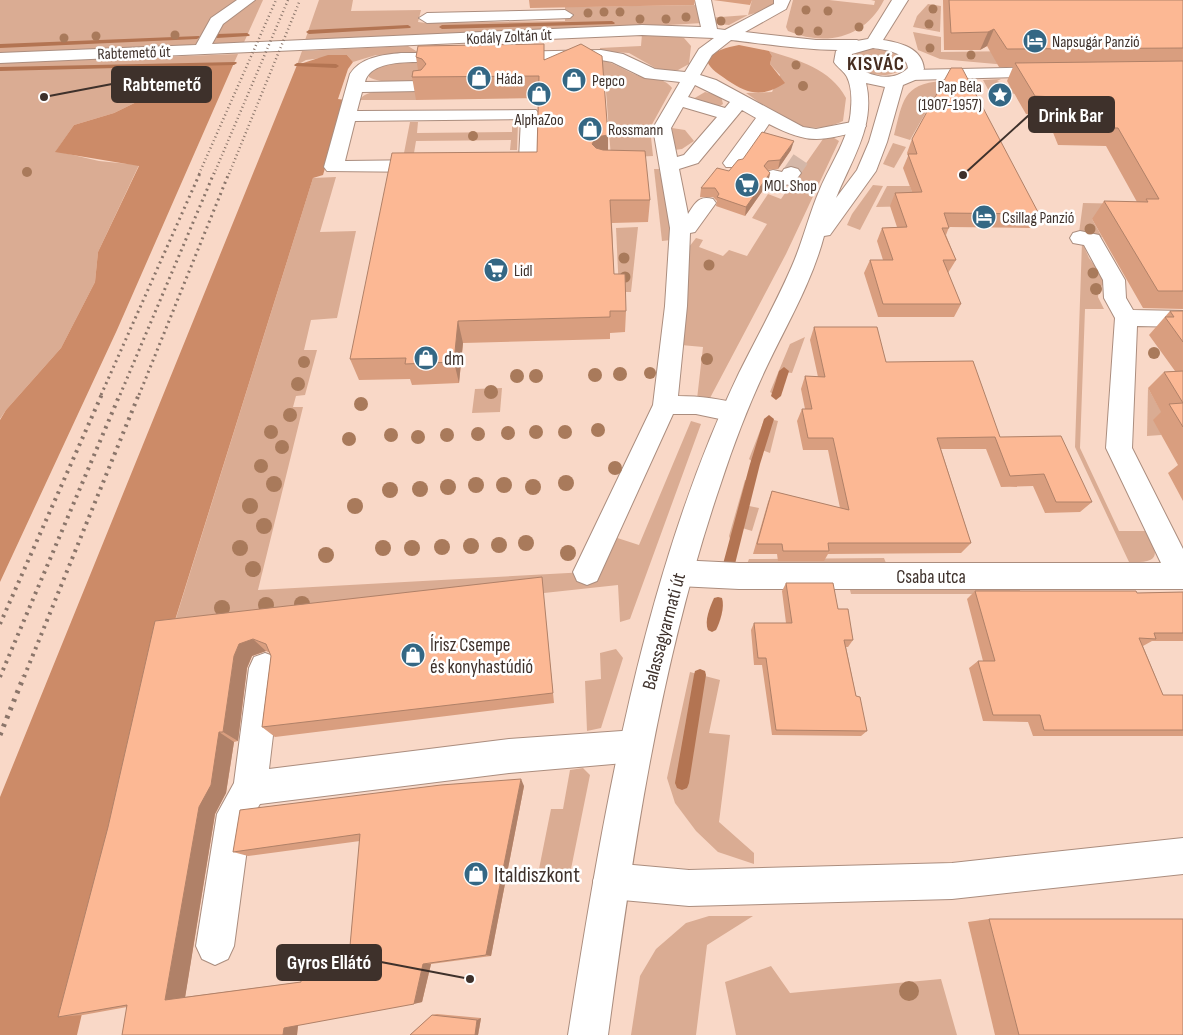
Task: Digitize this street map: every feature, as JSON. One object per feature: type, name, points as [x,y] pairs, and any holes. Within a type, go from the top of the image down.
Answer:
[{"type":"street","points":[[201,50],[217,21],[247,0]]},
{"type":"street","points":[[423,40],[428,0]]},
{"type":"street","points":[[704,0],[720,33]]},
{"type":"street","points":[[810,247],[826,198],[857,126],[861,100],[851,71],[842,62],[844,51],[865,44],[901,0]]},
{"type":"street","points":[[896,48],[901,0]]},
{"type":"street","points":[[587,572],[643,456],[665,405],[684,227],[662,128],[680,116],[691,78],[705,52],[720,33],[782,3]]},
{"type":"street","points":[[782,3],[777,26],[780,36],[788,42]]},
{"type":"street","points":[[427,18],[565,15]]},
{"type":"street","name":"Kodály Zoltán út","points":[[267,48],[642,30],[720,33],[816,45],[865,44],[896,48],[914,58],[960,68],[1014,72]]},
{"type":"street","name":"Kodály Zoltán út","points":[[750,36],[798,50],[874,80],[1014,72]]},
{"type":"street","name":"Rabtemető út","points":[[0,58],[267,48]]},
{"type":"street","points":[[487,58],[601,56],[617,58],[651,74],[691,78],[710,84],[766,116],[797,131],[816,135],[857,126]]},
{"type":"street","points":[[443,166],[334,168],[362,67],[377,61],[468,58]]},
{"type":"street","points":[[810,247],[866,171],[903,78],[916,69],[914,58]]},
{"type":"street","points":[[1014,72],[1063,72]]},
{"type":"street","points":[[355,87],[419,86]]},
{"type":"street","points":[[691,159],[741,100]]},
{"type":"street","points":[[348,116],[530,114],[528,165],[490,166]]},
{"type":"street","points":[[680,116],[720,124]]},
{"type":"street","points":[[680,116],[720,124]]},
{"type":"street","points":[[648,163],[669,165],[691,159],[710,159],[734,169],[766,116]]},
{"type":"street","points":[[785,148],[797,131]]},
{"type":"street","points":[[804,154],[816,135]]},
{"type":"street","points":[[684,227],[706,203]]},
{"type":"street","points":[[1080,238],[1092,240],[1114,280],[1115,298],[1126,318],[1119,448],[1183,576]]},
{"type":"street","name":"Balassagyarmati út","points":[[588,1035],[612,881],[636,746],[649,681],[678,573],[734,412],[810,247]]},
{"type":"street","points":[[1126,318],[1183,319]]},
{"type":"street","points":[[665,405],[696,405],[734,412]]},
{"type":"street","name":"Csaba utca","points":[[678,573],[739,576],[1183,576]]},
{"type":"street","points":[[215,946],[234,814],[250,788],[265,668]]},
{"type":"street","points":[[250,788],[509,756],[636,746]]},
{"type":"street","points":[[612,881],[689,888],[952,881],[1183,856]]},
{"type":"shaded area","points":[[0,0],[263,0],[241,49],[0,58]]},
{"type":"shaded area","points":[[319,0],[353,0],[351,11],[421,10],[418,22],[426,23],[565,21],[565,7],[699,5],[703,23],[303,46]]},
{"type":"shaded area","points":[[752,0],[782,0],[781,6],[748,15]]},
{"type":"shaded area","points":[[793,0],[829,0],[874,5],[875,1],[871,0],[884,0],[876,13],[855,31],[843,36],[816,38],[788,31],[786,27]]},
{"type":"shaded area","points":[[928,4],[941,6],[940,32],[913,27],[917,16]]},
{"type":"shaded area","points":[[748,15],[729,25],[708,23],[707,18]]},
{"type":"shaded area","points":[[913,32],[941,37],[941,52],[1023,51],[1007,65],[940,59],[918,50]]},
{"type":"shaded area","points":[[670,33],[684,38],[691,46],[689,64],[678,70],[659,70],[629,53],[600,51],[600,48],[641,46],[642,34]]},
{"type":"shaded area","points":[[739,45],[769,51],[772,56],[770,64],[785,83],[769,91],[749,91],[727,80],[716,72],[707,61],[717,51]]},
{"type":"shaded area","points":[[408,46],[421,54],[376,55],[353,62],[347,55],[306,60],[297,65],[302,51]]},
{"type":"shaded area","points":[[868,49],[884,50],[893,53],[901,59],[904,64],[903,68],[892,74],[879,75],[872,74],[854,65],[852,56],[855,53]]},
{"type":"shaded area","points":[[769,51],[813,67],[832,80],[846,98],[843,121],[815,128],[803,126],[780,117],[746,93],[772,92],[780,75],[770,64],[772,56]]},
{"type":"shaded area","points":[[238,54],[234,63],[193,63],[159,91],[114,113],[74,125],[56,151],[99,161],[139,165],[98,252],[95,282],[61,348],[0,419],[0,63]]},
{"type":"shaded area","points":[[328,55],[347,55],[353,62],[348,69],[338,99],[345,100],[323,175],[313,178],[171,633],[77,1035],[0,1035],[0,797],[297,65]]},
{"type":"shaded area","points":[[598,59],[639,76],[661,80],[672,88],[650,128],[653,156],[611,158],[605,78],[583,65]]},
{"type":"shaded area","points":[[506,62],[435,77],[397,82],[381,81],[369,77],[369,70],[386,63]]},
{"type":"shaded area","points":[[194,63],[234,63],[117,330],[0,582],[0,420],[6,410],[61,348],[95,282],[98,252],[139,166],[55,152],[74,125],[114,113],[159,91]]},
{"type":"shaded area","points":[[1001,79],[997,81],[1027,94],[990,93],[983,80]]},
{"type":"shaded area","points":[[942,81],[947,93],[937,93],[910,140],[894,135],[906,97],[919,86]]},
{"type":"shaded area","points":[[418,90],[416,100],[360,100],[363,96],[377,91]]},
{"type":"shaded area","points":[[705,92],[721,96],[723,104],[720,106],[693,99]]},
{"type":"shaded area","points":[[410,122],[418,122],[417,133],[512,132],[512,123],[518,123],[517,150],[510,150],[511,140],[416,141],[414,153],[404,153]]},
{"type":"shaded area","points":[[672,128],[685,130],[694,141],[682,149],[674,150]]},
{"type":"shaded area","points":[[831,136],[839,141],[786,254],[710,398],[697,399],[703,347],[681,345],[689,247],[696,238],[703,240],[699,247],[723,256],[729,250],[747,256],[767,224],[752,218],[768,194],[781,199],[823,139]]},
{"type":"shaded area","points":[[893,143],[906,147],[894,168],[883,164]]},
{"type":"shaded area","points":[[654,169],[659,169],[672,228],[671,240],[662,241]]},
{"type":"shaded area","points":[[336,177],[320,232],[356,231],[337,318],[311,320],[304,350],[317,350],[305,395],[296,396],[293,407],[303,407],[258,590],[587,572],[605,534],[639,545],[691,421],[701,424],[630,619],[620,622],[618,585],[544,593],[543,591],[171,634],[313,178]]},
{"type":"shaded area","points":[[873,185],[883,186],[860,230],[847,225],[852,214]]},
{"type":"shaded area","points":[[887,186],[910,186],[917,206],[876,207]]},
{"type":"shaded area","points":[[1083,203],[1183,205],[1092,219],[1102,237],[1079,233]]},
{"type":"shaded area","points":[[638,227],[631,292],[619,292],[616,228]]},
{"type":"shaded area","points":[[1082,242],[1089,258],[1103,277],[1104,284],[1099,288],[1098,297],[1104,309],[1085,309],[1080,448],[1119,531],[1147,531],[1155,552],[1151,559],[1146,561],[1129,562],[1075,447]]},
{"type":"shaded area","points":[[805,337],[792,373],[784,372],[776,396],[770,392],[790,344]]},
{"type":"shaded area","points":[[502,388],[500,412],[472,413],[475,389]]},
{"type":"shaded area","points":[[1148,388],[1166,420],[1161,435],[1147,436]]},
{"type":"shaded area","points":[[765,418],[778,421],[770,453],[759,449],[755,464],[749,459]]},
{"type":"shaded area","points":[[745,480],[750,481],[744,505],[759,508],[752,531],[739,527],[733,548],[729,536]]},
{"type":"shaded area","points":[[884,558],[886,563],[747,564],[749,559]]},
{"type":"shaded area","points":[[849,586],[1019,587],[1021,594],[851,594]]},
{"type":"shaded area","points":[[616,649],[623,658],[601,728],[587,731],[585,681],[601,679],[600,653]]},
{"type":"shaded area","points":[[690,672],[720,680],[709,733],[730,735],[719,822],[754,853],[754,864],[718,852],[696,831],[675,803],[667,778]]},
{"type":"shaded area","points":[[583,768],[590,775],[571,869],[539,869],[551,809],[563,809],[570,770]]},
{"type":"shaded area","points":[[709,916],[753,916],[707,945],[696,1035],[631,1035],[640,976],[656,949],[686,923]]},
{"type":"shaded area","points":[[771,966],[790,993],[941,979],[957,1035],[736,1035],[725,982]]},
{"type":"building","points":[[949,0],[1183,0],[1183,48],[1007,49],[994,29],[988,32],[951,33]]},
{"type":"building","name":"Lidl","points":[[544,44],[544,60],[581,44],[602,56],[608,135],[596,137],[592,144],[596,148],[603,150],[645,151],[650,200],[610,200],[614,274],[625,274],[626,311],[610,311],[610,317],[458,321],[454,362],[405,364],[406,358],[350,359],[392,153],[537,152],[539,76],[412,77],[413,71],[421,70],[426,64],[422,59],[416,57],[418,46]]},
{"type":"building","points":[[1183,61],[1183,291],[1158,291],[1104,201],[1148,202],[1146,199],[1159,199],[1118,128],[1069,127],[1055,97],[1035,96],[1015,63]]},
{"type":"building","points":[[951,68],[962,68],[1039,214],[944,213],[949,228],[942,228],[956,260],[943,260],[961,304],[883,304],[870,260],[893,260],[882,228],[907,227],[895,193],[922,192],[908,154],[917,154],[912,139]]},
{"type":"building","points":[[762,132],[794,141],[780,160],[768,161],[764,166],[770,173],[746,207],[717,197],[719,194],[715,188],[701,188],[717,168],[729,171],[738,160],[743,159]]},
{"type":"building","points":[[1170,311],[1183,311],[1183,342],[1165,317],[1174,317]]},
{"type":"building","points":[[814,327],[877,327],[886,362],[973,361],[1000,437],[1061,436],[1092,502],[1056,502],[1044,474],[1010,476],[995,437],[937,438],[971,543],[828,543],[829,551],[783,551],[782,544],[757,544],[772,491],[849,510],[833,438],[808,438],[802,409],[812,409],[805,376],[825,377]]},
{"type":"building","points":[[1183,371],[1183,403],[1164,372]]},
{"type":"building","points":[[1183,403],[1183,427],[1169,404]]},
{"type":"building","points":[[542,577],[553,693],[262,727],[271,656],[266,644],[253,639],[239,644],[234,656],[223,732],[219,732],[211,785],[199,807],[165,1000],[301,982],[301,979],[330,974],[333,949],[350,946],[360,834],[233,852],[240,810],[441,785],[521,779],[486,955],[423,964],[414,1004],[284,1028],[283,1035],[122,1035],[127,1005],[58,1017],[108,827],[155,621]]},
{"type":"building","points":[[786,583],[833,583],[838,609],[848,609],[853,640],[844,640],[856,696],[860,697],[867,731],[776,730],[766,658],[758,658],[754,623],[792,623]]},
{"type":"building","points":[[975,591],[1183,592],[1183,633],[1154,633],[1156,639],[1139,638],[1163,695],[1183,695],[1183,730],[1044,730],[1040,715],[993,715],[978,661],[995,661]]},
{"type":"building","points":[[989,919],[1183,919],[1183,1035],[1019,1035]]},
{"type":"building","points":[[432,1015],[477,1020],[475,1035],[410,1035]]},
{"type":"waterway","points":[[442,27],[612,23]]},
{"type":"waterway","points":[[309,32],[408,27]]},
{"type":"waterway","points":[[217,36],[247,35]]},
{"type":"waterway","points":[[0,46],[197,37]]},
{"type":"waterway","points":[[0,69],[234,63]]},
{"type":"waterway","points":[[297,65],[336,66]]},
{"type":"waterway","points":[[776,396],[784,371]]},
{"type":"waterway","points":[[729,564],[755,464],[769,419]]},
{"type":"waterway","points":[[712,626],[718,602]]},
{"type":"waterway","points":[[682,783],[700,675]]},
{"type":"tunnel","points":[[791,173],[804,154]]},
{"type":"railway","points":[[199,174],[276,0]]},
{"type":"railway","points":[[214,174],[288,0]]},
{"type":"railway","points":[[229,174],[300,0]]},
{"type":"railway","points":[[101,395],[200,173]]},
{"type":"railway","points":[[120,395],[214,173]]},
{"type":"railway","points":[[139,395],[229,173]]},
{"type":"railway","points":[[0,624],[102,394]]},
{"type":"railway","points":[[0,677],[120,394]]},
{"type":"railway","points":[[24,677],[139,394]]},
{"type":"railway","points":[[0,735],[24,676]]},
{"type":"place","name":"Napsugár Panzió","points":[[1035,41]]},
{"type":"place","name":"Háda","points":[[479,78]]},
{"type":"place","name":"Pepco","points":[[574,80]]},
{"type":"place","name":"AlphaZoo","points":[[539,94]]},
{"type":"place","name":"Pap Béla (1907-1957)","points":[[1000,95]]},
{"type":"place","name":"Rabtemető","points":[[44,97]]},
{"type":"place","name":"Rossmann","points":[[590,129]]},
{"type":"place","name":"Drink Bar","points":[[963,175]]},
{"type":"place","name":"MOL Shop","points":[[747,185]]},
{"type":"place","name":"Csillag Panzió","points":[[984,217]]},
{"type":"place","name":"Lidl","points":[[496,270]]},
{"type":"place","name":"dm","points":[[426,358]]},
{"type":"place","name":"Írisz Csempe és konyhastúdió","points":[[413,655]]},
{"type":"place","name":"Italdiszkont","points":[[476,874]]},
{"type":"place","name":"Gyros Ellátó","points":[[470,979]]},
{"type":"district","name":"KISVÁC","points":[[876,63]]}]
